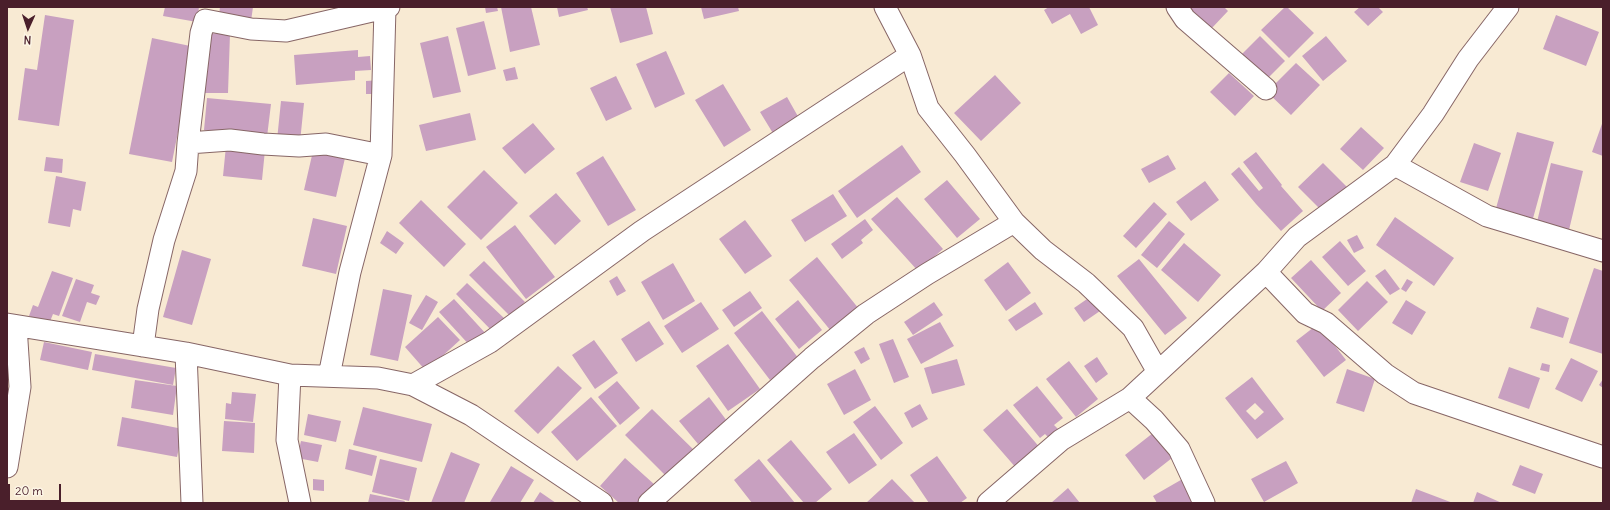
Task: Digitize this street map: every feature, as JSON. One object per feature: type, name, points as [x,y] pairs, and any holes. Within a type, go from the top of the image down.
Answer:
[{"type":"street","points":[[885,7],[910,55],[928,108],[965,155],[1014,222],[1043,250],[1086,283],[1133,328],[1158,372]]},
{"type":"street","points":[[1177,7],[1185,19],[1266,89]]},
{"type":"street","points":[[988,503],[1060,440],[1130,398],[1266,272],[1297,237],[1395,165],[1433,114],[1468,59],[1508,7]]},
{"type":"street","points":[[143,346],[148,309],[164,240],[186,171],[201,33],[205,20],[251,29],[286,31],[387,8],[381,155],[350,272],[329,376]]},
{"type":"street","points":[[413,385],[490,342],[642,231],[910,55]]},
{"type":"street","points":[[188,143],[230,140],[299,146],[326,144],[381,155]]},
{"type":"street","points":[[1395,165],[1487,216],[1603,251]]},
{"type":"street","points":[[649,503],[812,358],[866,314],[927,274],[1014,222]]},
{"type":"street","points":[[1266,272],[1305,313],[1326,323],[1385,374],[1414,393],[1603,457]]},
{"type":"street","points":[[7,467],[20,387],[11,325],[186,353],[290,375],[378,378],[413,385],[471,415],[602,503]]},
{"type":"street","points":[[186,353],[192,503]]},
{"type":"street","points":[[290,375],[287,440],[300,503]]},
{"type":"street","points":[[1130,398],[1154,420],[1179,449],[1204,503]]},
{"type":"building","points":[[165,7],[199,7],[197,22],[163,16]]},
{"type":"building","points":[[220,7],[253,7],[251,21],[219,15]]},
{"type":"building","points":[[485,7],[497,7],[498,11],[486,13]]},
{"type":"building","points":[[501,7],[531,7],[540,45],[510,52]]},
{"type":"building","points":[[557,7],[587,7],[588,10],[559,17]]},
{"type":"building","points":[[610,7],[646,7],[653,34],[620,43]]},
{"type":"building","points":[[701,7],[738,7],[739,11],[704,19]]},
{"type":"building","points":[[1049,7],[1089,7],[1098,25],[1081,34],[1070,14],[1052,24],[1044,10]]},
{"type":"building","points":[[1192,7],[1224,7],[1228,11],[1211,29],[1190,9]]},
{"type":"building","points":[[1285,7],[1287,7],[1314,33],[1289,58],[1261,30]]},
{"type":"building","points":[[1360,7],[1378,7],[1383,12],[1368,26],[1354,12]]},
{"type":"building","points":[[45,15],[74,20],[59,126],[18,120],[25,68],[37,70]]},
{"type":"building","points":[[1556,15],[1599,32],[1586,66],[1543,49]]},
{"type":"building","points":[[484,21],[496,69],[468,76],[456,28]]},
{"type":"building","points":[[205,33],[230,34],[228,93],[203,93]]},
{"type":"building","points":[[448,36],[461,92],[433,98],[420,43]]},
{"type":"building","points":[[1260,36],[1285,61],[1267,79],[1242,54]]},
{"type":"building","points":[[1326,36],[1347,61],[1323,81],[1302,56]]},
{"type":"building","points":[[152,38],[195,47],[172,162],[129,154]]},
{"type":"building","points":[[358,50],[358,57],[370,56],[371,70],[355,71],[355,80],[296,85],[294,55]]},
{"type":"building","points":[[666,51],[685,94],[655,108],[636,64]]},
{"type":"building","points":[[1296,63],[1320,85],[1291,115],[1267,92]]},
{"type":"building","points":[[515,67],[518,79],[506,81],[503,70]]},
{"type":"building","points":[[1229,73],[1254,96],[1235,116],[1210,92]]},
{"type":"building","points":[[995,75],[1021,103],[981,141],[954,113]]},
{"type":"building","points":[[616,76],[632,109],[606,121],[590,88]]},
{"type":"building","points":[[381,80],[381,94],[366,94],[366,81]]},
{"type":"building","points":[[723,84],[751,130],[724,147],[695,100]]},
{"type":"building","points":[[787,97],[800,120],[774,135],[760,112]]},
{"type":"building","points":[[207,98],[271,104],[267,137],[204,130]]},
{"type":"building","points":[[281,101],[304,103],[300,142],[277,140]]},
{"type":"building","points":[[470,113],[476,140],[426,151],[419,125]]},
{"type":"building","points":[[1603,121],[1603,156],[1592,152]]},
{"type":"building","points":[[533,123],[555,149],[525,174],[502,148]]},
{"type":"building","points":[[1361,127],[1384,148],[1363,170],[1340,149]]},
{"type":"building","points":[[1517,132],[1554,142],[1532,222],[1495,212]]},
{"type":"building","points":[[1474,143],[1501,153],[1488,191],[1460,182]]},
{"type":"building","points":[[902,145],[921,172],[857,218],[838,191]]},
{"type":"building","points":[[226,146],[265,150],[262,180],[223,176]]},
{"type":"building","points":[[313,151],[345,158],[336,197],[304,190]]},
{"type":"building","points":[[1256,152],[1282,185],[1281,186],[1303,211],[1281,231],[1231,174],[1239,167],[1259,191],[1263,188],[1243,162]]},
{"type":"building","points":[[1168,155],[1176,169],[1149,183],[1141,169]]},
{"type":"building","points":[[603,156],[636,210],[608,226],[576,173]]},
{"type":"building","points":[[46,157],[63,159],[62,173],[44,171]]},
{"type":"building","points":[[1323,163],[1348,188],[1323,212],[1298,187]]},
{"type":"building","points":[[1551,163],[1583,171],[1569,230],[1537,222]]},
{"type":"building","points":[[484,170],[518,203],[481,240],[447,207]]},
{"type":"building","points":[[56,176],[86,182],[81,211],[73,209],[70,227],[48,223]]},
{"type":"building","points":[[947,180],[980,219],[957,238],[924,199]]},
{"type":"building","points":[[1205,181],[1219,200],[1191,221],[1176,202]]},
{"type":"building","points":[[556,193],[581,221],[555,245],[529,216]]},
{"type":"building","points":[[833,194],[847,216],[805,242],[791,220]]},
{"type":"building","points":[[897,197],[943,249],[918,271],[871,219]]},
{"type":"building","points":[[421,200],[466,244],[444,267],[399,223]]},
{"type":"building","points":[[1154,202],[1167,214],[1136,248],[1123,236]]},
{"type":"building","points":[[1395,217],[1454,258],[1434,286],[1376,245]]},
{"type":"building","points":[[313,218],[347,226],[336,274],[302,266]]},
{"type":"building","points":[[865,219],[873,230],[861,240],[863,243],[842,259],[831,244]]},
{"type":"building","points":[[745,220],[772,256],[745,274],[719,239]]},
{"type":"building","points":[[1169,221],[1185,234],[1157,268],[1141,255]]},
{"type":"building","points":[[515,225],[555,277],[526,299],[486,247]]},
{"type":"building","points":[[387,231],[404,243],[396,254],[380,243]]},
{"type":"building","points":[[1357,235],[1364,248],[1354,253],[1347,240]]},
{"type":"building","points":[[1340,241],[1366,271],[1348,286],[1322,257]]},
{"type":"building","points":[[1184,243],[1221,275],[1198,302],[1161,270]]},
{"type":"building","points":[[182,250],[211,259],[192,325],[163,317]]},
{"type":"building","points":[[817,257],[859,309],[831,331],[789,280]]},
{"type":"building","points":[[1139,259],[1187,318],[1165,335],[1117,276]]},
{"type":"building","points":[[1311,260],[1341,293],[1322,311],[1291,278]]},
{"type":"building","points":[[484,261],[525,302],[510,316],[469,275]]},
{"type":"building","points":[[1008,262],[1031,293],[1006,311],[984,280]]},
{"type":"building","points":[[673,263],[695,301],[663,320],[641,282]]},
{"type":"building","points":[[1594,268],[1603,271],[1603,354],[1569,343]]},
{"type":"building","points":[[1385,269],[1400,289],[1390,295],[1375,276]]},
{"type":"building","points":[[52,271],[73,278],[59,316],[53,314],[49,324],[29,316],[33,305],[38,307]]},
{"type":"building","points":[[617,276],[626,291],[617,296],[609,281]]},
{"type":"building","points":[[76,279],[94,285],[91,293],[100,296],[96,305],[87,302],[80,322],[62,316]]},
{"type":"building","points":[[1407,279],[1413,282],[1406,292],[1401,289]]},
{"type":"building","points":[[1367,281],[1388,302],[1358,331],[1338,310]]},
{"type":"building","points":[[467,283],[505,319],[493,332],[456,294]]},
{"type":"building","points":[[383,289],[412,295],[398,361],[370,355]]},
{"type":"building","points":[[750,291],[762,308],[734,327],[722,310]]},
{"type":"building","points":[[426,295],[438,302],[422,330],[409,323]]},
{"type":"building","points":[[1090,297],[1100,311],[1084,322],[1074,308]]},
{"type":"building","points":[[454,299],[488,336],[473,349],[439,312]]},
{"type":"building","points":[[798,300],[822,330],[799,349],[775,319]]},
{"type":"building","points":[[1406,300],[1426,312],[1412,335],[1392,323]]},
{"type":"building","points":[[701,302],[719,329],[682,353],[664,326]]},
{"type":"building","points":[[934,302],[943,315],[913,335],[904,322]]},
{"type":"building","points":[[1035,302],[1043,314],[1016,331],[1008,320]]},
{"type":"building","points":[[1537,307],[1569,318],[1563,338],[1530,328]]},
{"type":"building","points":[[762,311],[799,359],[770,380],[734,333]]},
{"type":"building","points":[[438,317],[460,340],[426,371],[405,347]]},
{"type":"building","points":[[649,321],[664,344],[636,362],[621,339]]},
{"type":"building","points":[[940,322],[954,346],[921,364],[907,339]]},
{"type":"building","points":[[1318,324],[1346,360],[1324,377],[1296,341]]},
{"type":"building","points":[[893,339],[909,377],[894,383],[879,344]]},
{"type":"building","points":[[594,340],[618,373],[595,389],[572,355]]},
{"type":"building","points":[[44,342],[92,352],[88,370],[40,360]]},
{"type":"building","points":[[728,344],[760,389],[728,411],[696,366]]},
{"type":"building","points":[[864,347],[870,359],[861,364],[854,352]]},
{"type":"building","points":[[95,354],[176,368],[173,385],[92,370]]},
{"type":"building","points":[[1097,357],[1108,374],[1096,383],[1084,366]]},
{"type":"building","points":[[1571,358],[1598,371],[1582,402],[1555,389]]},
{"type":"building","points":[[957,359],[965,385],[932,394],[924,368]]},
{"type":"building","points":[[1069,361],[1098,399],[1076,417],[1046,379]]},
{"type":"building","points":[[1542,363],[1550,365],[1549,372],[1540,370]]},
{"type":"building","points":[[558,366],[582,388],[538,434],[514,411]]},
{"type":"building","points":[[1509,367],[1540,378],[1529,409],[1498,398]]},
{"type":"building","points":[[855,369],[871,400],[844,415],[827,384]]},
{"type":"building","points":[[1347,369],[1375,379],[1364,412],[1336,403]]},
{"type":"building","points":[[1252,377],[1284,419],[1257,439],[1225,398]],"holes":[[[1255,403],[1264,412],[1255,420],[1246,411]]]},
{"type":"building","points":[[1603,379],[1603,388],[1599,385]]},
{"type":"building","points":[[135,380],[177,386],[173,415],[131,408]]},
{"type":"building","points":[[617,381],[640,408],[620,425],[598,397]]},
{"type":"building","points":[[1037,386],[1063,418],[1054,425],[1058,429],[1048,437],[1045,434],[1040,438],[1013,405]]},
{"type":"building","points":[[232,392],[256,394],[253,422],[225,419],[226,403],[231,404]]},
{"type":"building","points":[[591,397],[617,426],[577,461],[551,432]]},
{"type":"building","points":[[709,397],[727,421],[698,444],[679,421]]},
{"type":"building","points":[[920,404],[928,419],[912,428],[904,413]]},
{"type":"building","points":[[875,406],[903,443],[881,460],[853,422]]},
{"type":"building","points":[[363,407],[432,424],[422,462],[353,445]]},
{"type":"building","points":[[652,409],[697,453],[670,480],[625,435]]},
{"type":"building","points":[[1007,409],[1041,449],[1017,469],[983,430]]},
{"type":"building","points":[[308,414],[341,421],[336,442],[304,435]]},
{"type":"building","points":[[122,417],[183,429],[177,457],[117,446]]},
{"type":"building","points":[[224,421],[255,423],[254,453],[222,451]]},
{"type":"building","points":[[854,433],[877,465],[849,484],[826,452]]},
{"type":"building","points":[[1153,433],[1172,458],[1144,480],[1125,455]]},
{"type":"building","points":[[791,440],[832,489],[815,503],[804,503],[767,460]]},
{"type":"building","points":[[301,441],[322,445],[318,462],[297,458]]},
{"type":"building","points":[[349,449],[377,456],[372,476],[345,469]]},
{"type":"building","points":[[451,452],[480,464],[464,503],[431,503]]},
{"type":"building","points":[[937,456],[967,498],[960,503],[929,503],[910,475]]},
{"type":"building","points":[[625,458],[655,485],[639,503],[619,503],[600,486]]},
{"type":"building","points":[[380,459],[417,468],[409,501],[372,492]]},
{"type":"building","points":[[759,459],[795,503],[752,503],[734,480]]},
{"type":"building","points":[[1286,461],[1298,483],[1264,502],[1251,479]]},
{"type":"building","points":[[1520,465],[1543,474],[1535,494],[1512,485]]},
{"type":"building","points":[[511,466],[534,480],[520,503],[491,503],[490,502]]},
{"type":"building","points":[[1186,477],[1199,503],[1157,503],[1153,496]]},
{"type":"building","points":[[313,479],[324,480],[324,491],[313,490]]},
{"type":"building","points":[[892,479],[915,503],[866,503]]},
{"type":"building","points":[[1068,488],[1080,503],[1051,503]]},
{"type":"building","points":[[1416,489],[1453,503],[1411,503]]},
{"type":"building","points":[[540,492],[556,503],[533,503]]},
{"type":"building","points":[[1477,492],[1502,503],[1473,503]]},
{"type":"building","points":[[370,494],[405,501],[404,503],[368,503]]}]
